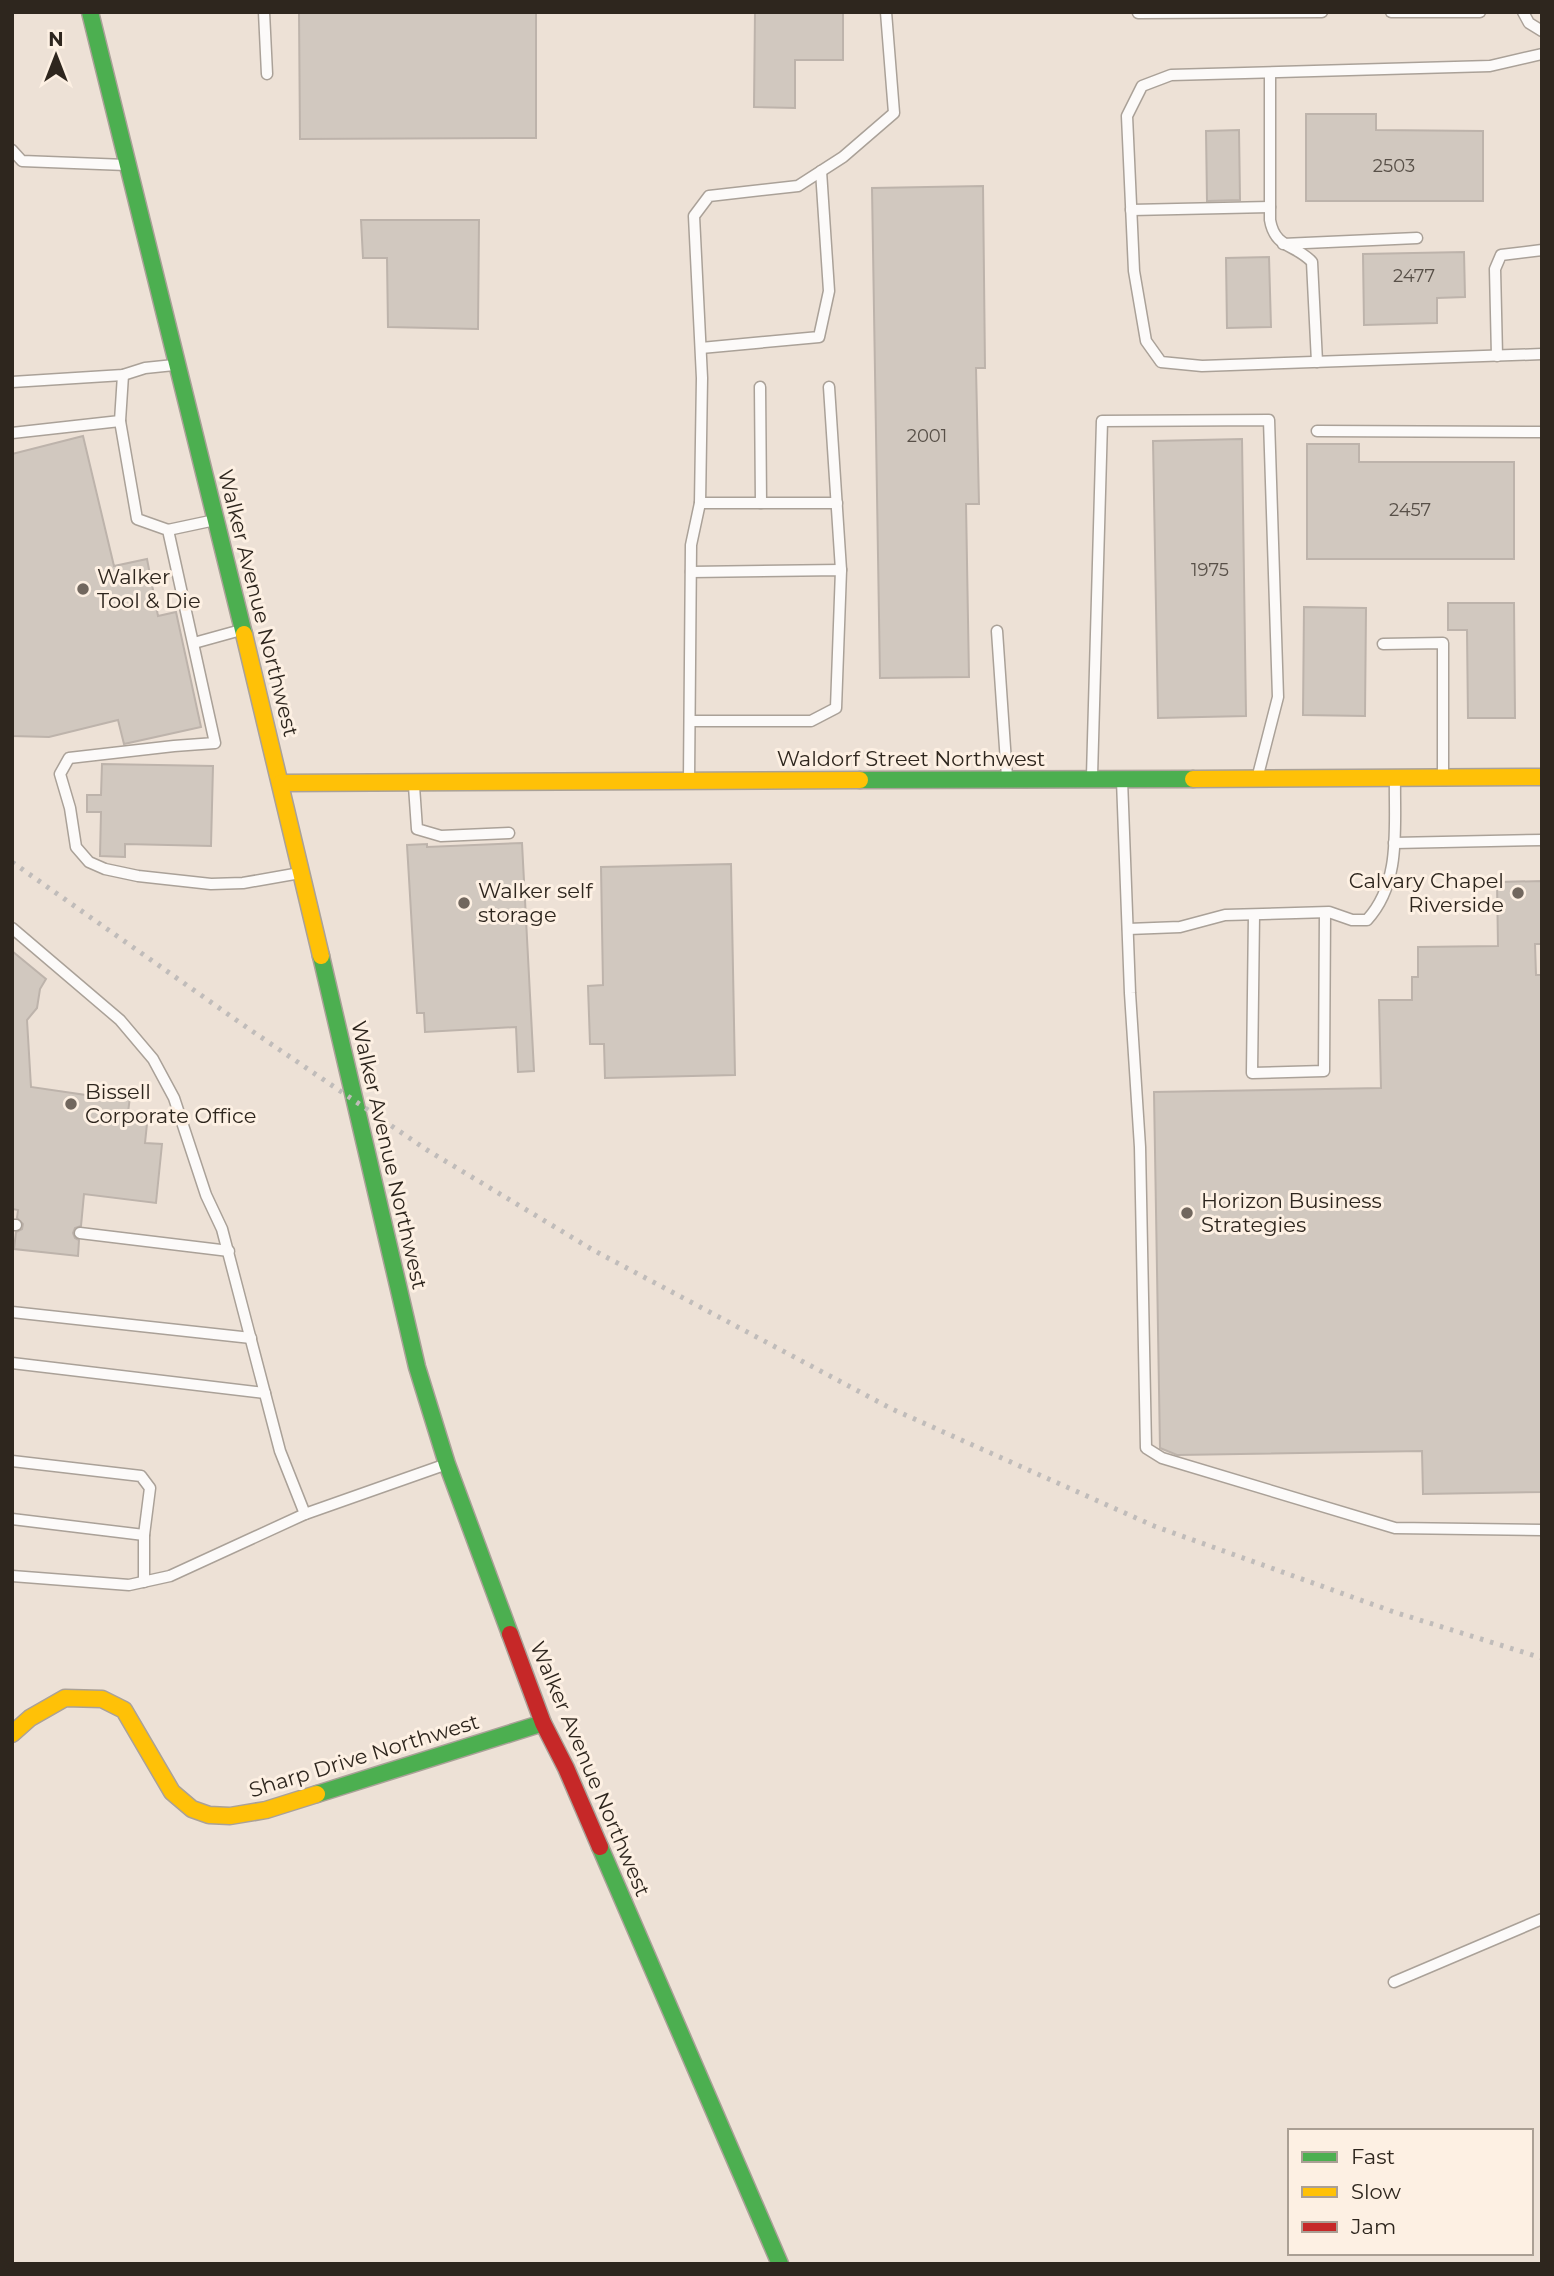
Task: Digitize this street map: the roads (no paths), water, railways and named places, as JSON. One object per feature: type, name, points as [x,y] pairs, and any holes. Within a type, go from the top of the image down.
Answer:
[{"type":"main road","name":"Walker Avenue Northwest","points":[[90,12],[303,872],[417,1367],[447,1464],[543,1723],[566,1768],[780,2264]]},
{"type":"main road","name":"Waldorf Street Northwest","points":[[281,783],[1542,777]]},
{"type":"main road","name":"Sharp Drive Northwest","points":[[12,1734],[30,1718],[65,1698],[102,1699],[124,1710],[172,1792],[192,1810],[209,1815],[230,1816],[266,1810],[543,1723]]},
{"type":"lane","points":[[264,12],[267,74]]},
{"type":"lane","points":[[689,781],[691,545],[700,503],[701,348],[694,216],[709,196],[798,186],[843,157],[894,113],[886,12]]},
{"type":"lane","points":[[1138,13],[1322,12]]},
{"type":"lane","points":[[1391,12],[1480,12]]},
{"type":"lane","points":[[1522,12],[1529,23],[1542,32]]},
{"type":"lane","points":[[1542,54],[1490,66],[1171,75],[1142,86],[1127,116],[1134,271],[1146,341],[1161,362],[1202,366],[1542,354]]},
{"type":"lane","points":[[1270,73],[1272,230],[1283,244],[1312,262],[1317,362]]},
{"type":"lane","points":[[12,150],[22,161],[129,165]]},
{"type":"lane","points":[[701,348],[819,337],[829,290],[821,171]]},
{"type":"lane","points":[[1131,210],[1270,206]]},
{"type":"lane","points":[[1283,244],[1417,238]]},
{"type":"lane","points":[[1497,356],[1496,269],[1501,255],[1542,250]]},
{"type":"lane","points":[[12,382],[123,375],[145,368],[178,364]]},
{"type":"lane","points":[[123,375],[120,421],[137,519],[168,530],[216,519]]},
{"type":"lane","points":[[760,387],[761,503]]},
{"type":"lane","points":[[691,721],[811,721],[835,708],[841,570],[829,387]]},
{"type":"lane","points":[[1092,779],[1102,421],[1269,420],[1278,697],[1257,778]]},
{"type":"lane","points":[[12,433],[120,421]]},
{"type":"lane","points":[[1317,431],[1542,432]]},
{"type":"lane","points":[[700,503],[837,503]]},
{"type":"lane","points":[[168,530],[215,743],[69,758],[60,774],[76,847],[89,862],[105,869],[177,882],[243,883],[303,872]]},
{"type":"lane","points":[[691,572],[841,570]]},
{"type":"lane","points":[[194,643],[243,629]]},
{"type":"lane","points":[[997,631],[1007,779]]},
{"type":"lane","points":[[1383,644],[1443,643],[1443,778]]},
{"type":"lane","points":[[1128,929],[1180,927],[1225,915],[1325,913],[1352,920],[1367,920],[1377,909],[1390,879],[1394,843],[1395,778]]},
{"type":"lane","points":[[1122,779],[1140,1147],[1146,1448],[1162,1458],[1395,1528],[1542,1530]]},
{"type":"lane","points":[[414,782],[417,829],[441,836],[509,833]]},
{"type":"lane","points":[[1394,843],[1542,840]]},
{"type":"lane","points":[[1254,915],[1252,1073],[1324,1071],[1325,913]]},
{"type":"lane","points":[[12,928],[120,1020],[153,1059],[174,1098],[206,1195],[229,1251],[279,1451],[305,1514]]},
{"type":"lane","points":[[80,1233],[229,1251]]},
{"type":"lane","points":[[12,1312],[251,1338]]},
{"type":"lane","points":[[12,1363],[265,1392]]},
{"type":"lane","points":[[12,1461],[141,1476],[150,1488],[144,1535],[144,1582]]},
{"type":"lane","points":[[12,1576],[129,1585],[170,1576],[305,1514],[447,1464]]},
{"type":"lane","points":[[12,1519],[144,1535]]},
{"type":"lane","points":[[1394,1982],[1542,1919]]},
{"type":"railway","points":[[12,862],[427,1150],[593,1250],[892,1409],[1154,1526],[1394,1612],[1542,1658]]},
{"type":"place","name":"Walker Tool & Die","points":[[83,589]]},
{"type":"place","name":"Calvary Chapel Riverside","points":[[1518,893]]},
{"type":"place","name":"Walker self storage","points":[[464,903]]},
{"type":"place","name":"Bissell Corporate Office","points":[[71,1104]]},
{"type":"place","name":"Horizon Business Strategies","points":[[1187,1213]]}]
